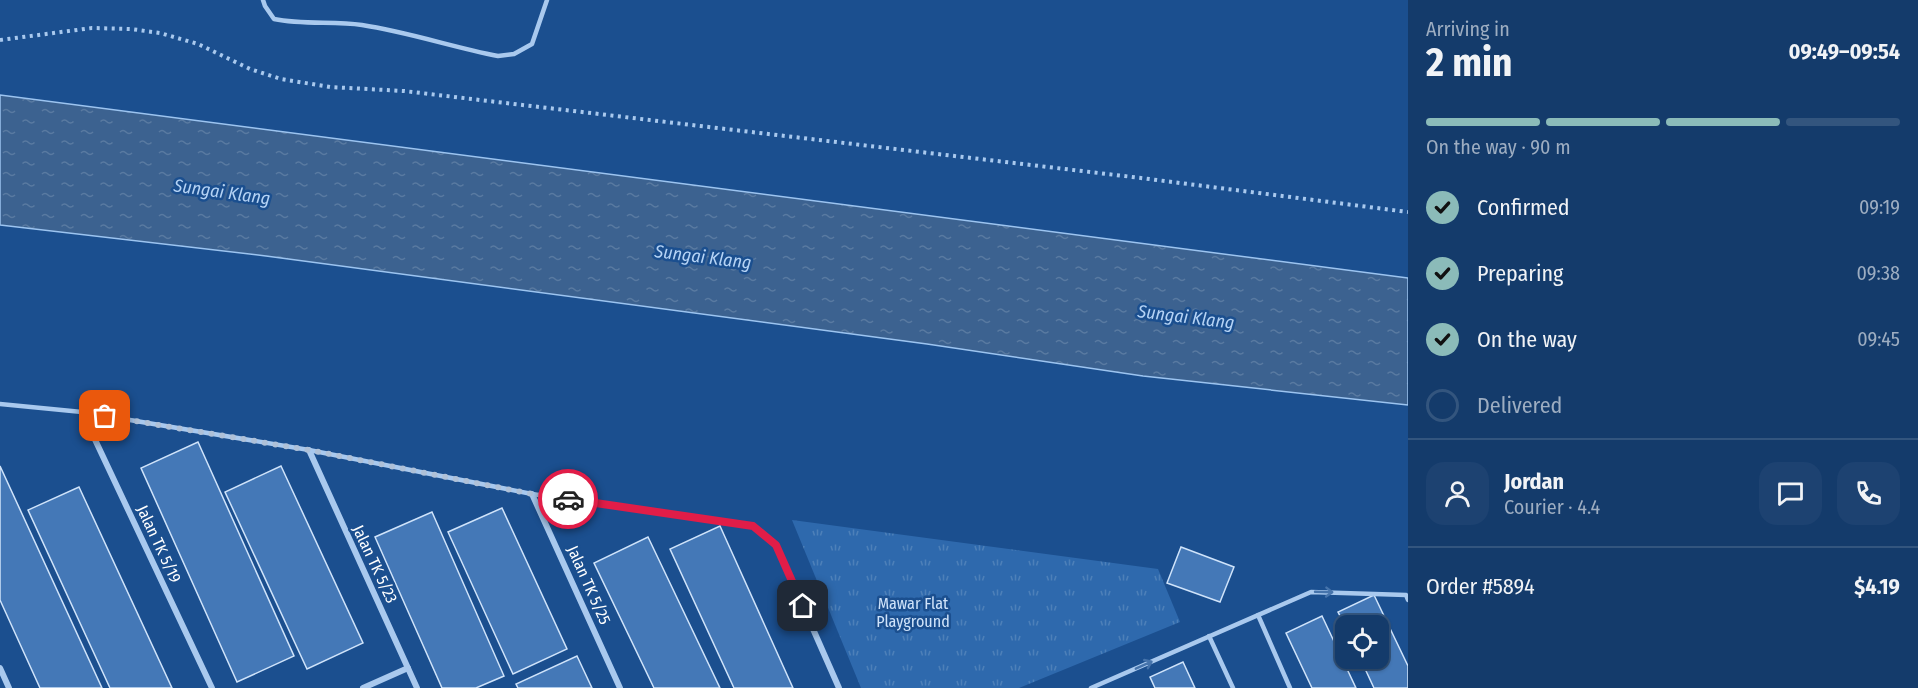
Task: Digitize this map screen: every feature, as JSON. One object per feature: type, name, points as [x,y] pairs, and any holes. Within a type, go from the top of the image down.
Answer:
[{"type":"street","name":"Jalan TK 5/19","points":[[82,412],[212,688]]},
{"type":"street","name":"Jalan TK 5/23","points":[[309,450],[417,688]]},
{"type":"street","name":"Jalan TK 5/25","points":[[532,494],[620,688]]},
{"type":"street","points":[[753,526],[776,545],[839,688]]},
{"type":"street","points":[[0,668],[9,688]]},
{"type":"street","points":[[363,688],[408,668]]},
{"type":"lane","points":[[264,0],[265,6],[274,19],[378,28],[498,56],[514,54],[532,44],[547,0]]},
{"type":"lane","points":[[0,404],[82,412],[309,450],[532,494],[753,526]]},
{"type":"lane","points":[[1091,688],[1311,592],[1406,595],[1408,600]]},
{"type":"lane","points":[[1258,615],[1290,688]]},
{"type":"lane","points":[[1209,636],[1233,688]]},
{"type":"path","points":[[0,40],[92,28],[131,29],[160,33],[198,44],[250,69],[281,79],[330,87],[404,91],[1408,212]]},
{"type":"green space","name":"Mawar Flat Playground","points":[[792,520],[1158,569],[1180,622],[1019,688],[861,688]]},
{"type":"water","name":"Sungai Klang","points":[[0,95],[1408,278],[1408,405],[1143,376],[927,344],[266,256],[0,225]]},
{"type":"building","points":[[198,442],[294,656],[237,682],[141,468]]},
{"type":"building","points":[[0,466],[102,688],[40,688],[0,600]]},
{"type":"building","points":[[281,466],[363,643],[307,669],[225,492]]},
{"type":"building","points":[[79,487],[172,688],[110,688],[28,510]]},
{"type":"building","points":[[502,508],[567,649],[513,674],[448,532]]},
{"type":"building","points":[[432,512],[504,676],[476,688],[442,688],[375,537]]},
{"type":"building","points":[[720,526],[793,688],[734,688],[670,549]]},
{"type":"building","points":[[648,537],[720,688],[654,688],[594,563]]},
{"type":"building","points":[[1181,547],[1234,567],[1220,602],[1167,583]]},
{"type":"building","points":[[1374,595],[1384,615],[1340,615],[1338,612]]},
{"type":"building","points":[[1322,616],[1335,644],[1335,669],[1347,669],[1356,688],[1312,688],[1286,633]]},
{"type":"building","points":[[1389,626],[1408,666],[1408,688],[1374,688],[1365,669],[1389,669]]},
{"type":"building","points":[[577,656],[592,688],[518,688],[516,684]]},
{"type":"building","points":[[1183,662],[1195,688],[1155,688],[1150,677]]},
{"type":"way so far","points":[[105,416],[309,450],[568,499]]},
{"type":"route","points":[[568,499],[753,526],[776,545],[803,606]]}]
